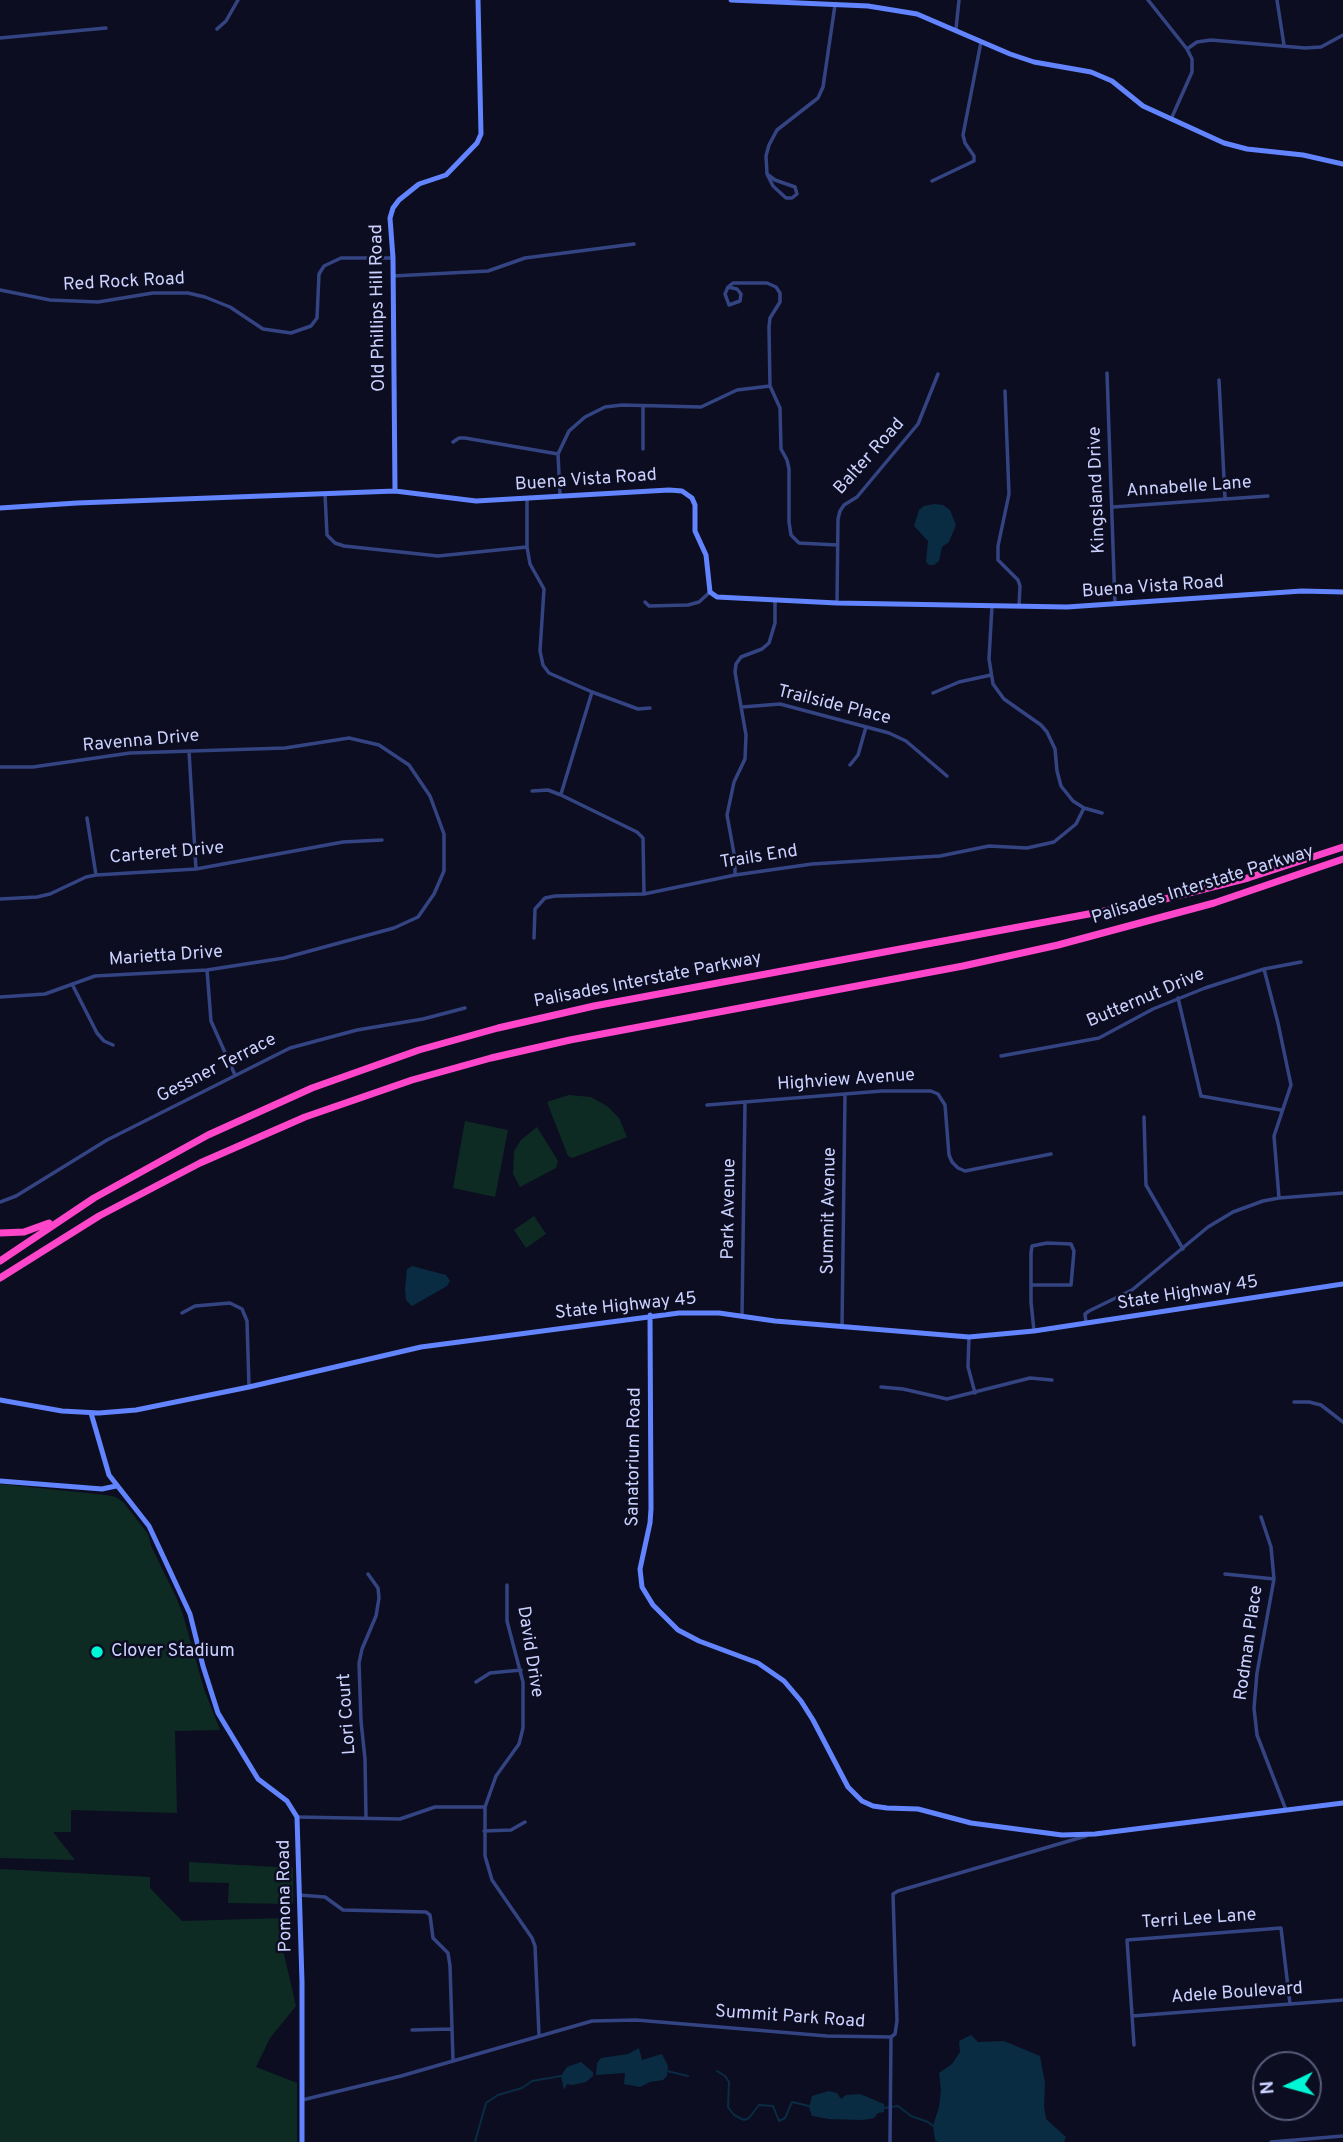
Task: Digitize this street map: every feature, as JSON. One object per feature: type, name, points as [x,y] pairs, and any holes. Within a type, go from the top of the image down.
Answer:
[{"type":"highway","name":"Palisades Interstate Parkway","points":[[0,1261],[107,1190],[186,1146],[275,1104],[373,1066],[459,1038],[609,1003],[1137,905],[1240,880],[1343,847]]},
{"type":"highway","name":"Palisades Interstate Parkway","points":[[0,1278],[106,1212],[200,1163],[313,1114],[420,1078],[506,1054],[578,1038],[1026,953],[1137,925],[1277,883],[1343,859]]},
{"type":"highway","points":[[1277,883],[1343,865]]},
{"type":"highway","points":[[0,1233],[17,1234],[36,1229],[107,1190]]},
{"type":"street","points":[[217,29],[226,21],[238,0]]},
{"type":"street","name":"Old Phillips Hill Road","points":[[395,492],[393,258],[390,218],[393,208],[411,189],[446,175],[477,143],[481,134],[478,0]]},
{"type":"street","points":[[731,0],[904,10],[1034,62],[1091,72],[1112,81],[1143,106],[1224,143],[1343,164]]},
{"type":"street","points":[[956,29],[959,0]]},
{"type":"street","points":[[1148,0],[1192,59],[1192,72],[1172,117]]},
{"type":"street","points":[[1277,0],[1284,45]]},
{"type":"street","points":[[767,174],[795,187],[797,194],[786,198],[773,186],[767,174],[766,156],[778,130],[818,98],[823,87],[835,5]]},
{"type":"street","points":[[0,38],[106,28]]},
{"type":"street","points":[[1187,49],[1197,42],[1211,40],[1321,47],[1343,35]]},
{"type":"street","points":[[932,181],[974,161],[963,135],[981,40]]},
{"type":"street","points":[[393,276],[488,271],[525,258],[634,244]]},
{"type":"street","name":"Red Rock Road","points":[[0,290],[50,300],[97,302],[153,293],[188,293],[205,296],[230,307],[263,329],[282,334],[301,331],[311,326],[317,318],[319,274],[324,266],[341,258],[393,258]]},
{"type":"street","points":[[728,287],[737,289],[741,294],[740,302],[729,305],[726,299],[728,287],[733,283],[767,283],[776,286],[780,293],[780,302],[770,318],[769,327],[770,386],[780,408],[781,449],[788,460],[791,535],[799,543],[837,545]]},
{"type":"street","name":"Kingsland Drive","points":[[1107,373],[1115,606]]},
{"type":"street","name":"Balter Road","points":[[837,603],[840,511],[857,496],[918,424],[938,374]]},
{"type":"street","points":[[1219,380],[1225,498]]},
{"type":"street","points":[[560,495],[558,454],[569,431],[585,417],[606,407],[701,407],[737,390],[770,386]]},
{"type":"street","points":[[1005,391],[1009,495],[998,546],[998,560],[1018,580],[1019,606]]},
{"type":"street","points":[[643,406],[643,449]]},
{"type":"street","points":[[453,442],[458,438],[465,438],[558,454]]},
{"type":"street","name":"Buena Vista Road","points":[[0,508],[395,492],[476,501],[669,490],[682,491],[692,498],[695,505],[695,531],[706,555],[710,592],[717,597],[837,603],[1115,606],[1302,591],[1343,592]]},
{"type":"street","points":[[325,494],[327,535],[335,543],[438,556],[527,547]]},
{"type":"street","name":"Annabelle Lane","points":[[1113,507],[1268,496]]},
{"type":"street","points":[[527,499],[527,547],[533,572],[544,589],[540,652],[542,665],[549,673],[592,692],[638,709],[650,708]]},
{"type":"street","points":[[645,602],[649,606],[688,605],[699,602],[710,592]]},
{"type":"street","points":[[735,875],[735,859],[727,815],[734,782],[745,759],[746,735],[735,672],[736,664],[741,657],[762,649],[769,643],[775,623],[776,600]]},
{"type":"street","points":[[992,606],[989,659],[997,690],[1004,699],[1041,725],[1052,738],[1061,786],[1073,801],[1084,808],[1102,813]]},
{"type":"street","points":[[933,692],[959,682],[991,675]]},
{"type":"street","points":[[561,795],[592,692]]},
{"type":"street","name":"Trailside Place","points":[[742,707],[780,704],[889,733],[906,741],[947,776]]},
{"type":"street","points":[[850,765],[858,755],[866,727]]},
{"type":"street","name":"Ravenna Drive","points":[[0,767],[33,767],[130,753],[285,748],[349,738],[379,744],[409,765],[430,796],[444,834],[444,871],[434,894],[418,917],[394,928],[336,946]]},
{"type":"street","points":[[189,751],[196,869]]},
{"type":"street","points":[[532,791],[548,790],[561,795],[637,832],[643,838],[644,894]]},
{"type":"street","name":"Trails End","points":[[534,938],[535,909],[545,898],[644,894],[735,875],[812,864],[940,856],[989,846],[1021,848],[1054,842],[1076,824],[1084,808]]},
{"type":"street","points":[[87,818],[96,874]]},
{"type":"street","name":"Carteret Drive","points":[[0,899],[50,894],[96,874],[196,869],[343,842],[382,840]]},
{"type":"street","name":"Marietta Drive","points":[[0,997],[45,993],[94,976],[207,970],[284,958],[336,946]]},
{"type":"street","name":"Butternut Drive","points":[[1001,1056],[1099,1038],[1178,998],[1264,969],[1301,962]]},
{"type":"street","points":[[1264,969],[1291,1085],[1274,1136],[1279,1198]]},
{"type":"street","points":[[207,970],[211,1021],[235,1075]]},
{"type":"street","points":[[72,984],[97,1033],[104,1041],[113,1045]]},
{"type":"street","points":[[1178,998],[1201,1096],[1281,1110]]},
{"type":"street","name":"Gessner Terrace","points":[[0,1202],[16,1196],[107,1140],[290,1048],[370,1027],[423,1019],[465,1008]]},
{"type":"street","name":"Highview Avenue","points":[[707,1105],[923,1090],[938,1094],[945,1105],[949,1155],[952,1162],[965,1171],[1051,1154]]},
{"type":"street","name":"Summit Avenue","points":[[842,1327],[845,1095]]},
{"type":"street","name":"Park Avenue","points":[[742,1315],[745,1102]]},
{"type":"street","points":[[1144,1117],[1146,1185],[1183,1249]]},
{"type":"street","points":[[1086,1324],[1085,1314],[1132,1290],[1208,1227],[1233,1212],[1279,1198],[1343,1193]]},
{"type":"street","points":[[1031,1285],[1071,1285],[1074,1251],[1071,1244],[1047,1242],[1032,1247],[1031,1285],[1034,1331]]},
{"type":"street","name":"State Highway 45","points":[[0,1400],[41,1409],[91,1413],[150,1408],[421,1348],[650,1315],[690,1312],[742,1315],[775,1321],[969,1337],[1086,1324],[1343,1284]]},
{"type":"street","points":[[182,1313],[195,1306],[230,1303],[242,1309],[247,1321],[249,1387]]},
{"type":"street","name":"Sanatorium Road","points":[[650,1315],[651,1509],[640,1577],[642,1587],[653,1605],[685,1634],[758,1663],[784,1681],[813,1720],[848,1787],[862,1801],[880,1807],[918,1808],[971,1823],[1062,1835],[1095,1833]]},
{"type":"street","points":[[969,1337],[968,1367],[975,1394]]},
{"type":"street","points":[[881,1387],[903,1388],[947,1399],[1030,1378],[1052,1380]]},
{"type":"street","points":[[1294,1402],[1321,1405],[1343,1422]]},
{"type":"street","name":"Pomona Road","points":[[91,1413],[103,1457],[117,1486],[143,1517],[190,1614],[218,1713],[254,1773],[287,1801],[297,1818],[302,1982],[302,2142]]},
{"type":"street","points":[[0,1481],[102,1489],[117,1486]]},
{"type":"street","name":"Rodman Place","points":[[1261,1517],[1271,1547],[1274,1579],[1259,1663],[1254,1708],[1256,1735],[1286,1810]]},
{"type":"street","name":"Lori Court","points":[[366,1818],[359,1663],[376,1616],[379,1598],[378,1588],[368,1574]]},
{"type":"street","points":[[1225,1574],[1274,1579]]},
{"type":"street","name":"David Drive","points":[[507,1585],[510,1640],[523,1682],[523,1728],[519,1744],[496,1776],[485,1807],[485,1856],[492,1880],[535,1946],[539,2035]]},
{"type":"street","points":[[476,1682],[490,1674],[521,1670]]},
{"type":"street","points":[[890,2142],[891,2037],[895,2034],[897,2021],[893,1894],[1095,1833],[1343,1803]]},
{"type":"street","points":[[297,1818],[400,1819],[435,1807],[485,1807]]},
{"type":"street","points":[[485,1831],[511,1829],[525,1822]]},
{"type":"street","points":[[299,1895],[325,1897],[342,1910],[426,1912],[430,1915],[433,1938],[448,1953],[453,2061]]},
{"type":"street","name":"Terri Lee Lane","points":[[1132,2016],[1127,1940],[1282,1928],[1290,2004]]},
{"type":"street","name":"Adele Boulevard","points":[[1132,2016],[1343,2000]]},
{"type":"street","points":[[1132,2016],[1134,2045]]},
{"type":"street","name":"Summit Park Road","points":[[302,2100],[453,2061],[579,2024],[611,2019],[836,2037],[891,2037]]},
{"type":"street","points":[[412,2030],[451,2029]]},
{"type":"street","points":[[1271,2142],[1343,2136]]},
{"type":"green space","points":[[569,1095],[591,1097],[607,1106],[619,1118],[627,1137],[572,1158],[568,1156],[547,1102]]},
{"type":"green space","points":[[465,1121],[508,1130],[495,1197],[453,1188]]},
{"type":"green space","points":[[537,1127],[558,1161],[556,1168],[520,1187],[513,1174],[514,1151],[521,1140]]},
{"type":"green space","points":[[534,1216],[546,1234],[526,1248],[514,1230]]},
{"type":"green space","name":"Clover Stadium","points":[[0,1484],[106,1495],[116,1497],[124,1503],[148,1534],[151,1546],[176,1597],[204,1689],[220,1730],[175,1731],[177,1813],[71,1810],[71,1832],[53,1832],[75,1860],[0,1858]]},
{"type":"green space","points":[[189,1862],[293,1868],[293,1904],[228,1903],[229,1883],[189,1882]]},
{"type":"green space","points":[[0,1869],[150,1877],[150,1888],[182,1921],[286,1918],[283,1950],[296,2006],[270,2038],[256,2067],[297,2083],[297,2142],[0,2142]]},
{"type":"water","points":[[934,504],[943,505],[950,510],[956,525],[949,542],[942,547],[939,561],[929,565],[926,562],[928,541],[914,526],[919,510]]},
{"type":"water","points":[[412,1266],[446,1275],[450,1281],[447,1286],[412,1306],[406,1300],[405,1289],[407,1269]]},
{"type":"water","points":[[971,2035],[978,2042],[1004,2041],[1040,2056],[1045,2083],[1046,2119],[1066,2137],[1064,2142],[935,2140],[933,2126],[941,2090],[939,2073],[952,2064],[960,2052],[959,2041]]},
{"type":"water","points":[[639,2048],[642,2060],[662,2054],[668,2066],[667,2076],[663,2080],[640,2087],[624,2084],[625,2073],[596,2075],[597,2063],[601,2058],[628,2054]]},
{"type":"water","points":[[581,2062],[593,2072],[593,2076],[586,2082],[567,2084],[564,2090],[561,2076],[567,2067]]},
{"type":"water","points":[[828,2091],[837,2093],[841,2099],[846,2095],[860,2094],[884,2104],[884,2112],[863,2120],[812,2116],[809,2108],[812,2096]]},
{"type":"waterway","points":[[667,2071],[688,2076]]},
{"type":"waterway","points":[[717,2071],[729,2082],[728,2107],[734,2115],[744,2120],[749,2118],[759,2105],[773,2106],[779,2121],[785,2118],[792,2102],[809,2106]]},
{"type":"waterway","points":[[475,2142],[486,2103],[532,2081],[561,2076]]},
{"type":"waterway","points":[[884,2108],[898,2106],[911,2116],[933,2126]]},
{"type":"place","name":"Clover Stadium","points":[[97,1652]]}]
